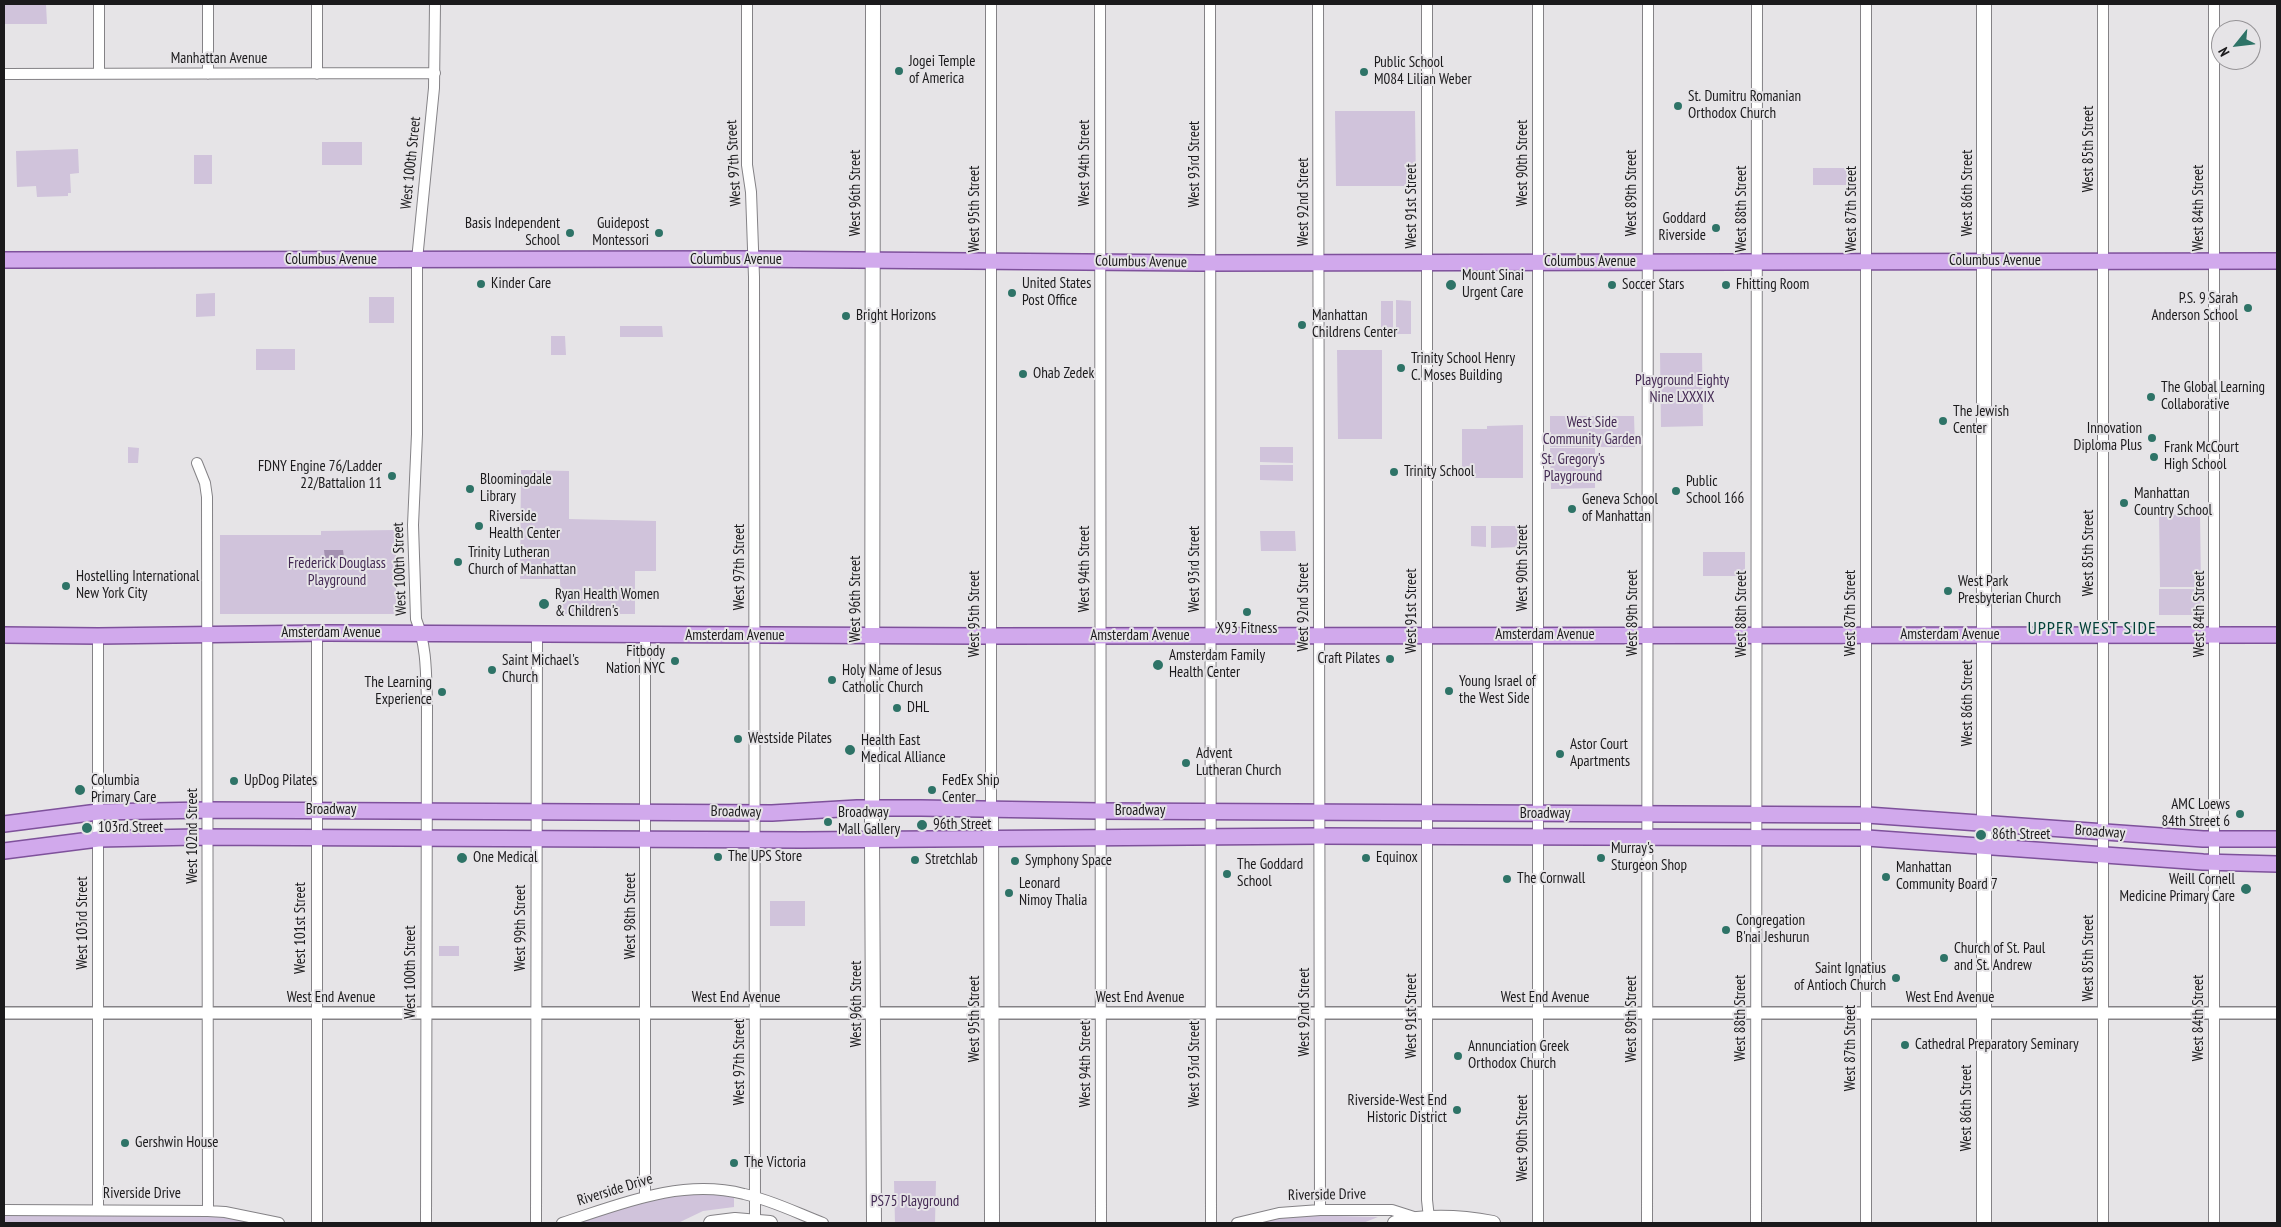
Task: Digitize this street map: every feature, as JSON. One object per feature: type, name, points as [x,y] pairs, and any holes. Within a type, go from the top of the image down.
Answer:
[{"type":"main road","name":"West 96th Street","points":[[873,4],[872,839],[874,1223]]},
{"type":"main road","name":"West 86th Street","points":[[1984,4],[1984,1223]]},
{"type":"main road","name":"Columbus Avenue","points":[[4,260],[753,260],[1210,263],[1867,262],[1984,260],[2277,261]]},
{"type":"main road","name":"Amsterdam Avenue","points":[[4,634],[98,636],[208,633],[536,633],[646,636],[2277,635]]},
{"type":"main road","name":"Broadway","points":[[4,824],[98,812],[208,810],[755,812],[872,808],[991,808],[1100,811],[1867,816],[2215,839],[2277,839]]},
{"type":"main road","name":"West 95th Street","points":[[991,808],[992,1223]]},
{"type":"main road","name":"Broadway","points":[[4,851],[98,839],[208,837],[755,839],[1319,836],[1866,838],[2215,863],[2277,864]]},
{"type":"main road","name":"Riverside Drive","points":[[1395,1223],[1424,1218],[1456,1218],[1493,1223]]},
{"type":"main road","points":[[711,1223],[725,1221],[770,1223]]},
{"type":"street","points":[[99,4],[99,74]]},
{"type":"street","points":[[208,4],[208,74]]},
{"type":"street","points":[[317,74],[318,4]]},
{"type":"street","name":"West 100th Street","points":[[426,1223],[426,652],[422,633],[416,619],[413,525],[417,434],[417,260],[435,73],[435,4]]},
{"type":"street","name":"West 97th Street","points":[[747,4],[747,165],[751,192],[753,260],[755,1221]]},
{"type":"street","name":"West 95th Street","points":[[991,4],[991,808]]},
{"type":"street","name":"West 94th Street","points":[[1100,4],[1101,1223]]},
{"type":"street","name":"West 93rd Street","points":[[1210,4],[1211,1223]]},
{"type":"street","name":"West 92nd Street","points":[[1318,4],[1320,1210]]},
{"type":"street","name":"West 91st Street","points":[[1424,1218],[1427,1200],[1427,4]]},
{"type":"street","name":"West 90th Street","points":[[1538,4],[1538,1223]]},
{"type":"street","name":"West 89th Street","points":[[1648,4],[1648,1223]]},
{"type":"street","name":"West 88th Street","points":[[1756,1223],[1757,4]]},
{"type":"street","name":"West 87th Street","points":[[1866,4],[1866,1223]]},
{"type":"street","name":"West 85th Street","points":[[2103,4],[2103,1223]]},
{"type":"street","name":"West 84th Street","points":[[2214,4],[2214,1223]]},
{"type":"street","name":"Manhattan Avenue","points":[[4,74],[435,73]]},
{"type":"street","name":"West 102nd Street","points":[[197,463],[205,483],[207,496],[208,1211]]},
{"type":"street","name":"West 101st Street","points":[[317,633],[317,1223]]},
{"type":"street","name":"West 99th Street","points":[[536,633],[536,1223]]},
{"type":"street","name":"West 103rd Street","points":[[98,636],[98,1210]]},
{"type":"street","name":"West 98th Street","points":[[645,1196],[646,636]]},
{"type":"street","name":"West End Avenue","points":[[4,1013],[2277,1013]]},
{"type":"street","name":"Riverside Drive","points":[[562,1223],[645,1196],[704,1189],[745,1194],[823,1223]]},
{"type":"street","name":"Riverside Drive","points":[[4,1210],[208,1211],[225,1212],[279,1223]]},
{"type":"street","name":"Riverside Drive","points":[[1237,1223],[1279,1213],[1320,1210],[1392,1210],[1424,1218]]},
{"type":"green space","points":[[4,4],[46,4],[47,24],[4,24]]},
{"type":"green space","points":[[1335,111],[1415,111],[1416,186],[1336,186]]},
{"type":"green space","points":[[322,142],[362,142],[362,165],[322,165]]},
{"type":"green space","points":[[78,149],[79,173],[70,174],[71,193],[68,193],[68,196],[37,197],[36,186],[17,187],[16,151]]},
{"type":"green space","points":[[194,155],[212,155],[212,184],[194,184]]},
{"type":"green space","points":[[1813,168],[1854,168],[1854,185],[1813,185]]},
{"type":"green space","points":[[215,293],[215,316],[196,317],[196,294]]},
{"type":"green space","points":[[369,297],[394,297],[394,323],[369,323]]},
{"type":"green space","points":[[1396,300],[1411,301],[1411,334],[1396,334]]},
{"type":"green space","points":[[1381,301],[1393,301],[1393,334],[1381,334]]},
{"type":"green space","points":[[620,326],[662,326],[663,337],[620,337]]},
{"type":"green space","points":[[551,336],[565,336],[566,355],[551,355]]},
{"type":"green space","points":[[256,349],[295,349],[295,370],[256,370]]},
{"type":"green space","points":[[1337,350],[1382,350],[1382,439],[1338,439]]},
{"type":"green space","name":"Playground Eighty Nine LXXXIX","points":[[1660,353],[1702,353],[1703,426],[1661,427]]},
{"type":"green space","name":"West Side Community Garden","points":[[1550,416],[1634,416],[1635,447],[1550,447]]},
{"type":"green space","points":[[1523,425],[1523,478],[1473,478],[1473,472],[1462,472],[1462,429],[1487,429],[1487,426]]},
{"type":"green space","points":[[128,447],[139,448],[138,463],[128,463]]},
{"type":"green space","points":[[1260,447],[1293,447],[1293,463],[1260,462]]},
{"type":"green space","name":"St. Gregory's Playground","points":[[1550,448],[1595,448],[1595,488],[1551,489]]},
{"type":"green space","points":[[1260,465],[1293,465],[1293,481],[1260,480]]},
{"type":"green space","points":[[521,470],[569,471],[569,519],[656,521],[656,571],[635,571],[635,614],[561,614],[560,579],[520,579]]},
{"type":"green space","points":[[2200,514],[2201,587],[2160,587],[2159,515]]},
{"type":"green space","points":[[1471,526],[1486,526],[1486,547],[1471,546]]},
{"type":"green space","points":[[1491,526],[1520,526],[1520,547],[1491,548]]},
{"type":"green space","name":"Frederick Douglass Playground","points":[[396,530],[396,614],[220,614],[220,535],[321,535],[321,531]]},
{"type":"green space","points":[[1260,531],[1295,531],[1296,551],[1261,551]]},
{"type":"green space","points":[[1703,552],[1745,552],[1745,576],[1703,576]]},
{"type":"green space","points":[[2159,589],[2201,589],[2201,615],[2159,615]]},
{"type":"green space","points":[[770,901],[805,901],[805,926],[770,926]]},
{"type":"green space","points":[[439,946],[459,946],[459,956],[439,956]]},
{"type":"green space","name":"PS75 Playground","points":[[894,1181],[936,1181],[935,1223],[895,1223]]},
{"type":"green space","points":[[711,1194],[734,1197],[734,1207],[703,1211],[678,1223],[574,1223],[661,1195]]},
{"type":"green space","points":[[202,1213],[267,1223],[4,1223],[4,1217],[9,1214],[14,1216]]},
{"type":"green space","points":[[1295,1215],[1378,1217],[1363,1223],[1251,1223]]},
{"type":"shaded area","points":[[324,550],[343,550],[344,558],[325,559]]},
{"type":"place","name":"Jogei Temple of America","points":[[899,71]]},
{"type":"place","name":"Public School M084 Lilian Weber","points":[[1364,72]]},
{"type":"place","name":"St. Dumitru Romanian Orthodox Church","points":[[1678,106]]},
{"type":"place","name":"Goddard Riverside","points":[[1716,228]]},
{"type":"place","name":"Basis Independent School","points":[[570,233]]},
{"type":"place","name":"Guidepost Montessori","points":[[659,233]]},
{"type":"place","name":"Kinder Care","points":[[481,284]]},
{"type":"place","name":"Mount Sinai Urgent Care","points":[[1451,285]]},
{"type":"place","name":"Soccer Stars","points":[[1612,285]]},
{"type":"place","name":"Fhitting Room","points":[[1726,285]]},
{"type":"place","name":"United States Post Office","points":[[1012,293]]},
{"type":"place","name":"P.S. 9 Sarah Anderson School","points":[[2248,308]]},
{"type":"place","name":"Bright Horizons","points":[[846,316]]},
{"type":"place","name":"Manhattan Childrens Center","points":[[1302,325]]},
{"type":"place","name":"Trinity School Henry C. Moses Building","points":[[1401,368]]},
{"type":"place","name":"Ohab Zedek","points":[[1023,374]]},
{"type":"place","name":"The Global Learning Collaborative","points":[[2151,397]]},
{"type":"place","name":"The Jewish Center","points":[[1943,421]]},
{"type":"place","name":"Innovation Diploma Plus","points":[[2152,438]]},
{"type":"place","name":"Frank McCourt High School","points":[[2154,457]]},
{"type":"place","name":"Trinity School","points":[[1394,472]]},
{"type":"place","name":"FDNY Engine 76/Ladder 22/Battalion 11","points":[[392,476]]},
{"type":"place","name":"Bloomingdale Library","points":[[470,489]]},
{"type":"place","name":"Public School 166","points":[[1676,491]]},
{"type":"place","name":"Manhattan Country School","points":[[2124,503]]},
{"type":"place","name":"Geneva School of Manhattan","points":[[1572,509]]},
{"type":"place","name":"Riverside Health Center","points":[[479,526]]},
{"type":"place","name":"Trinity Lutheran Church of Manhattan","points":[[458,562]]},
{"type":"place","name":"Hostelling International New York City","points":[[66,586]]},
{"type":"place","name":"West Park Presbyterian Church","points":[[1948,591]]},
{"type":"place","name":"Ryan Health Women & Children's","points":[[544,604]]},
{"type":"place","name":"X93 Fitness","points":[[1247,612]]},
{"type":"place","name":"Craft Pilates","points":[[1390,659]]},
{"type":"place","name":"Fitbody Nation NYC","points":[[675,661]]},
{"type":"place","name":"Amsterdam Family Health Center","points":[[1158,665]]},
{"type":"place","name":"Saint Michael's Church","points":[[492,670]]},
{"type":"place","name":"Holy Name of Jesus Catholic Church","points":[[832,680]]},
{"type":"place","name":"Young Israel of the West Side","points":[[1449,691]]},
{"type":"place","name":"The Learning Experience","points":[[442,692]]},
{"type":"place","name":"DHL","points":[[897,708]]},
{"type":"place","name":"Westside Pilates","points":[[738,739]]},
{"type":"place","name":"Health East Medical Alliance","points":[[850,750]]},
{"type":"place","name":"Astor Court Apartments","points":[[1560,754]]},
{"type":"place","name":"Advent Lutheran Church","points":[[1186,763]]},
{"type":"place","name":"UpDog Pilates","points":[[234,781]]},
{"type":"place","name":"Columbia Primary Care","points":[[80,790]]},
{"type":"place","name":"FedEx Ship Center","points":[[932,790]]},
{"type":"place","name":"AMC Loews 84th Street 6","points":[[2240,814]]},
{"type":"place","name":"Broadway Mall Gallery","points":[[828,822]]},
{"type":"place","name":"96th Street","points":[[922,825]]},
{"type":"place","name":"103rd Street","points":[[87,828]]},
{"type":"place","name":"86th Street","points":[[1981,835]]},
{"type":"place","name":"The UPS Store","points":[[718,857]]},
{"type":"place","name":"One Medical","points":[[462,858]]},
{"type":"place","name":"Equinox","points":[[1366,858]]},
{"type":"place","name":"Murray's Sturgeon Shop","points":[[1601,858]]},
{"type":"place","name":"Stretchlab","points":[[915,860]]},
{"type":"place","name":"Symphony Space","points":[[1015,861]]},
{"type":"place","name":"The Goddard School","points":[[1227,874]]},
{"type":"place","name":"Manhattan Community Board 7","points":[[1886,877]]},
{"type":"place","name":"The Cornwall","points":[[1507,879]]},
{"type":"place","name":"Weill Cornell Medicine Primary Care","points":[[2246,889]]},
{"type":"place","name":"Leonard Nimoy Thalia","points":[[1009,893]]},
{"type":"place","name":"Congregation B'nai Jeshurun","points":[[1726,930]]},
{"type":"place","name":"Church of St. Paul and St. Andrew","points":[[1944,958]]},
{"type":"place","name":"Saint Ignatius of Antioch Church","points":[[1896,978]]},
{"type":"place","name":"Cathedral Preparatory Seminary","points":[[1905,1045]]},
{"type":"place","name":"Annunciation Greek Orthodox Church","points":[[1458,1056]]},
{"type":"place","name":"Riverside-West End Historic District","points":[[1457,1110]]},
{"type":"place","name":"Gershwin House","points":[[125,1143]]},
{"type":"place","name":"The Victoria","points":[[734,1163]]},
{"type":"district","name":"UPPER WEST SIDE","points":[[2092,629]]}]
